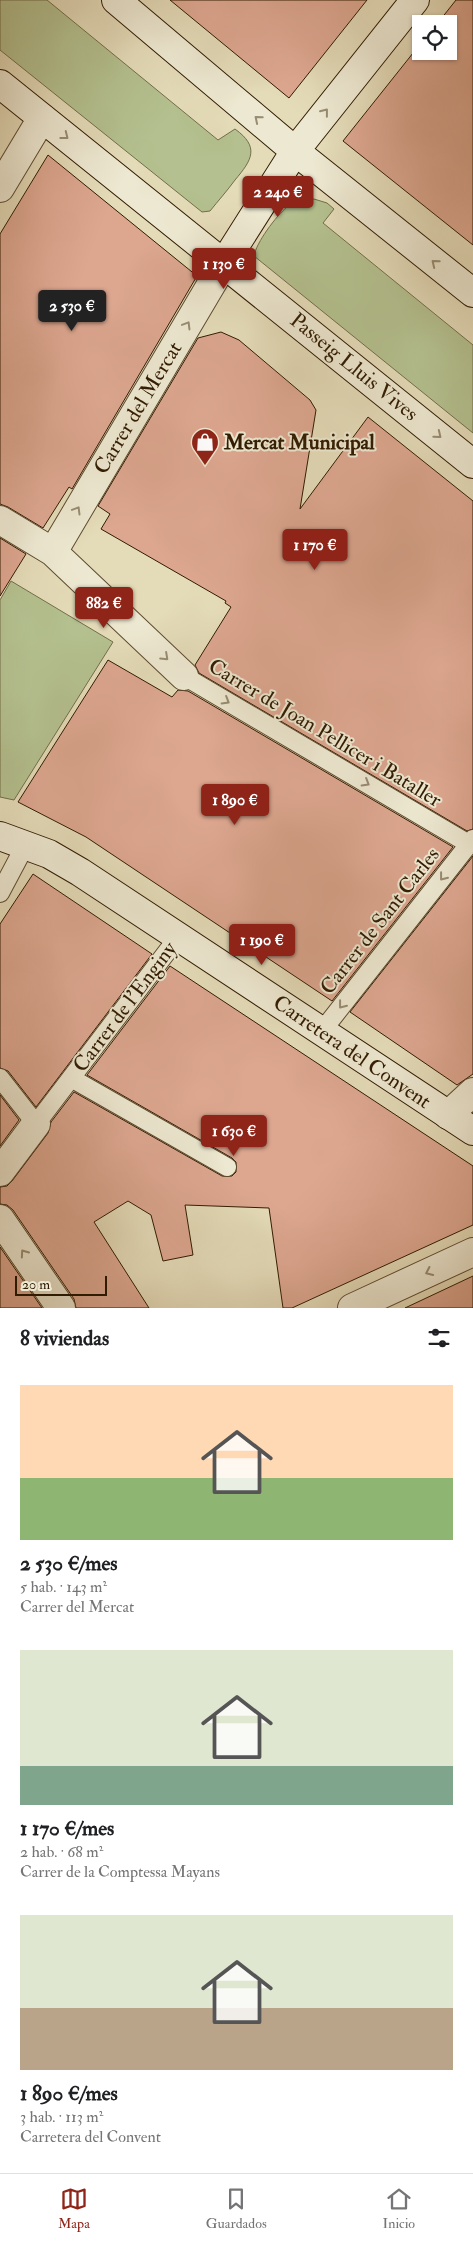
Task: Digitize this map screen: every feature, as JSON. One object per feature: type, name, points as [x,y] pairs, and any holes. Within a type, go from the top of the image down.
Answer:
[{"type":"street","points":[[116,0],[295,151],[473,293]]},
{"type":"street","name":"Carrer del Mercat","points":[[53,552],[224,263],[295,151],[415,0]]},
{"type":"street","name":"Passeig Lluis Vives","points":[[0,84],[473,464]]},
{"type":"street","points":[[0,188],[42,118]]},
{"type":"street","points":[[0,520],[53,552],[184,676]]},
{"type":"street","name":"Carretera del Convent","points":[[0,836],[26,844],[80,872],[473,1131]]},
{"type":"street","points":[[448,1115],[473,1092]]},
{"type":"street","name":"Carrer de l'Enginy","points":[[0,1172],[36,1124]]},
{"type":"street","points":[[0,1219],[61,1308]]},
{"type":"street","points":[[352,1308],[473,1252]]},
{"type":"lane","name":"Carrer de Joan Pellicer i Bataller","points":[[184,676],[471,842]]},
{"type":"lane","name":"Carrer de Sant Carles","points":[[322,1032],[471,842]]},
{"type":"lane","points":[[0,892],[26,844]]},
{"type":"lane","name":"Carrer de l'Enginy","points":[[36,1124],[179,936]]},
{"type":"lane","points":[[0,1078],[36,1124]]},
{"type":"lane","name":"Carrer de l'Enginy","points":[[71,1078],[227,1167]]},
{"type":"green space","points":[[0,0],[47,0],[218,140],[235,129],[243,136],[250,148],[249,160],[241,173],[210,211],[202,212],[0,50]]},
{"type":"green space","points":[[314,199],[327,203],[334,209],[323,223],[473,345],[473,433],[254,256],[262,237],[283,211],[296,202]]},
{"type":"green space","points":[[11,581],[113,642],[14,800],[0,797],[0,600]]},
{"type":"building","points":[[170,0],[367,0],[289,98]]},
{"type":"building","points":[[456,0],[473,0],[473,245],[343,141],[412,54],[412,60],[457,60],[457,15],[444,15]]},
{"type":"building","points":[[48,155],[197,276],[72,489],[69,487],[43,528],[0,504],[0,234]]},
{"type":"building","points":[[221,332],[239,340],[310,400],[316,410],[300,509],[368,417],[473,501],[473,829],[467,831],[199,673],[195,665],[231,607],[225,603],[226,601],[101,529],[110,514],[98,506],[198,338]]},
{"type":"building","points":[[0,538],[26,554],[0,596]]},
{"type":"building","points":[[108,660],[172,697],[178,690],[188,691],[453,847],[332,1001],[86,837],[18,802]]},
{"type":"building","points":[[473,856],[473,1074],[457,1085],[350,1012]]},
{"type":"building","points":[[33,874],[152,954],[36,1107],[8,1071],[0,1068],[0,924]]},
{"type":"building","points":[[170,966],[473,1166],[473,1225],[292,1308],[283,1308],[269,1208],[185,1205],[193,1255],[163,1261],[151,1215],[128,1201],[94,1222],[149,1308],[76,1308],[74,1299],[13,1210],[7,1205],[0,1204],[0,1187],[7,1186],[12,1181],[48,1133],[51,1122],[74,1092],[222,1176],[232,1176],[236,1172],[236,1162],[232,1158],[87,1075]]},
{"type":"building","points":[[0,1095],[19,1120],[0,1146]]},
{"type":"building","points":[[0,1247],[42,1308],[0,1308]]},
{"type":"building","points":[[473,1276],[473,1308],[405,1308]]},
{"type":"place","name":"Mercat Municipal","points":[[205,466]]}]
